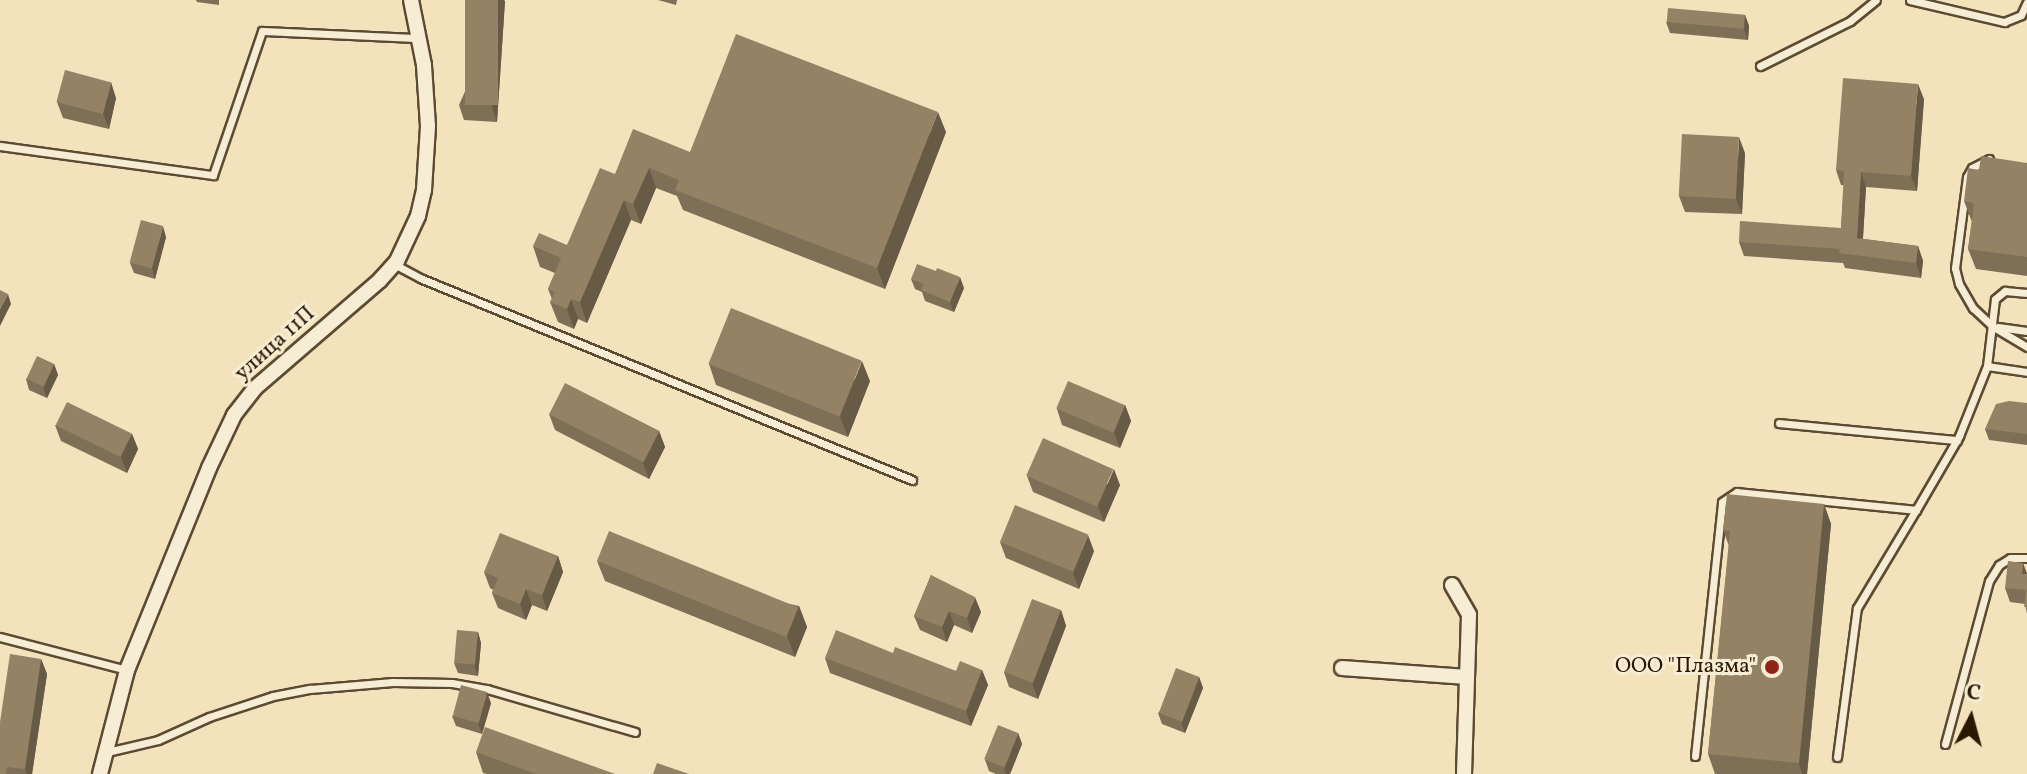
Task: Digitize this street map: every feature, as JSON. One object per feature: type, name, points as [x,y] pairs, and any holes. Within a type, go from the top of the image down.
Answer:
[{"type":"street","name":"улица 11П","points":[[100,774],[127,670],[197,496],[234,415],[255,388],[380,280],[394,264],[418,216],[424,190],[428,126],[420,38],[411,0]]},
{"type":"street","points":[[1452,585],[1469,615],[1464,774]]},
{"type":"street","points":[[1342,668],[1467,677]]},
{"type":"lane","points":[[1760,66],[1850,21],[1876,0]]},
{"type":"lane","points":[[1910,0],[2004,22],[2021,15],[2027,2]]},
{"type":"lane","points":[[0,146],[213,175],[262,31],[420,38]]},
{"type":"lane","points":[[2003,160],[1981,161],[1967,177],[1955,268],[1964,296],[1992,326],[2027,347]]},
{"type":"lane","points":[[394,264],[420,278],[912,480]]},
{"type":"lane","points":[[1837,757],[1857,608],[1957,440],[1987,366],[1999,294],[2012,291],[2027,293]]},
{"type":"lane","points":[[1992,326],[2027,331]]},
{"type":"lane","points":[[1987,366],[2027,372]]},
{"type":"lane","points":[[1779,423],[1957,440]]},
{"type":"lane","points":[[1695,756],[1722,502],[1737,492],[1916,510]]},
{"type":"lane","points":[[1945,744],[1989,581],[1999,565],[2010,558],[2027,558]]},
{"type":"lane","points":[[0,637],[127,670]]},
{"type":"lane","points":[[105,752],[158,740],[222,712],[273,696],[310,689],[408,682],[487,689],[635,732]]},
{"type":"building","points":[[465,0],[498,0],[498,105],[465,105]]},
{"type":"building","points":[[1668,8],[1745,15],[1743,29],[1667,22]]},
{"type":"building","points":[[736,34],[938,112],[877,268],[675,190],[679,180],[649,168],[633,204],[624,200],[580,302],[571,299],[567,309],[550,302],[555,292],[548,289],[561,258],[533,246],[539,233],[567,245],[600,168],[615,174],[633,129],[690,152]]},
{"type":"building","points":[[65,70],[111,82],[103,114],[56,102]]},
{"type":"building","points":[[1843,78],[1918,84],[1911,176],[1861,172],[1857,238],[1918,246],[1916,263],[1839,253],[1840,249],[1739,242],[1740,221],[1841,228],[1844,171],[1836,170]]},
{"type":"building","points":[[1682,134],[1739,137],[1736,199],[1679,196]]},
{"type":"building","points":[[1981,156],[2027,163],[2027,257],[1968,249],[1974,203],[1964,201],[1968,168],[1979,170]]},
{"type":"building","points":[[141,220],[163,226],[152,268],[130,263]]},
{"type":"building","points":[[917,264],[960,277],[950,302],[921,290],[924,284],[911,279]]},
{"type":"building","points":[[0,290],[8,294],[0,309]]},
{"type":"building","points":[[731,308],[862,361],[839,416],[709,364]]},
{"type":"building","points":[[37,356],[54,364],[44,387],[26,379]]},
{"type":"building","points":[[1068,381],[1125,405],[1113,433],[1056,409]]},
{"type":"building","points":[[565,383],[659,431],[644,462],[549,414]]},
{"type":"building","points":[[2009,401],[2027,403],[2027,434],[1985,429],[1996,404]]},
{"type":"building","points":[[67,402],[132,434],[120,457],[56,425]]},
{"type":"building","points":[[1043,438],[1113,469],[1097,507],[1026,475]]},
{"type":"building","name":"ООО \"Плазма\"","points":[[1727,494],[1824,504],[1799,763],[1708,754],[1730,531],[1723,530]]},
{"type":"building","points":[[1015,505],[1088,535],[1073,572],[1000,542]]},
{"type":"building","points":[[609,531],[798,607],[786,637],[597,561]]},
{"type":"building","points":[[500,533],[558,556],[542,595],[526,589],[520,604],[492,593],[498,578],[484,572]]},
{"type":"building","points":[[2008,561],[2023,563],[2022,574],[2027,574],[2027,607],[2024,607],[2026,590],[2005,588]]},
{"type":"building","points":[[931,575],[975,597],[967,618],[949,611],[942,627],[914,616]]},
{"type":"building","points":[[1032,599],[1061,610],[1033,683],[1004,672]]},
{"type":"building","points":[[457,630],[478,632],[475,665],[454,663]]},
{"type":"building","points":[[836,630],[893,653],[895,647],[956,671],[960,661],[982,670],[966,711],[825,658]]},
{"type":"building","points":[[10,654],[41,659],[25,769],[7,767],[6,774],[0,774],[0,722]]},
{"type":"building","points":[[1176,668],[1199,677],[1182,722],[1159,713]]},
{"type":"building","points":[[461,685],[487,692],[479,723],[453,716]]},
{"type":"building","points":[[998,725],[1018,733],[1005,768],[984,759]]},
{"type":"building","points":[[485,727],[615,774],[536,774],[476,752]]},
{"type":"building","points":[[657,763],[689,774],[653,774]]},
{"type":"place","name":"ООО \"Плазма\"","points":[[1772,667]]}]
